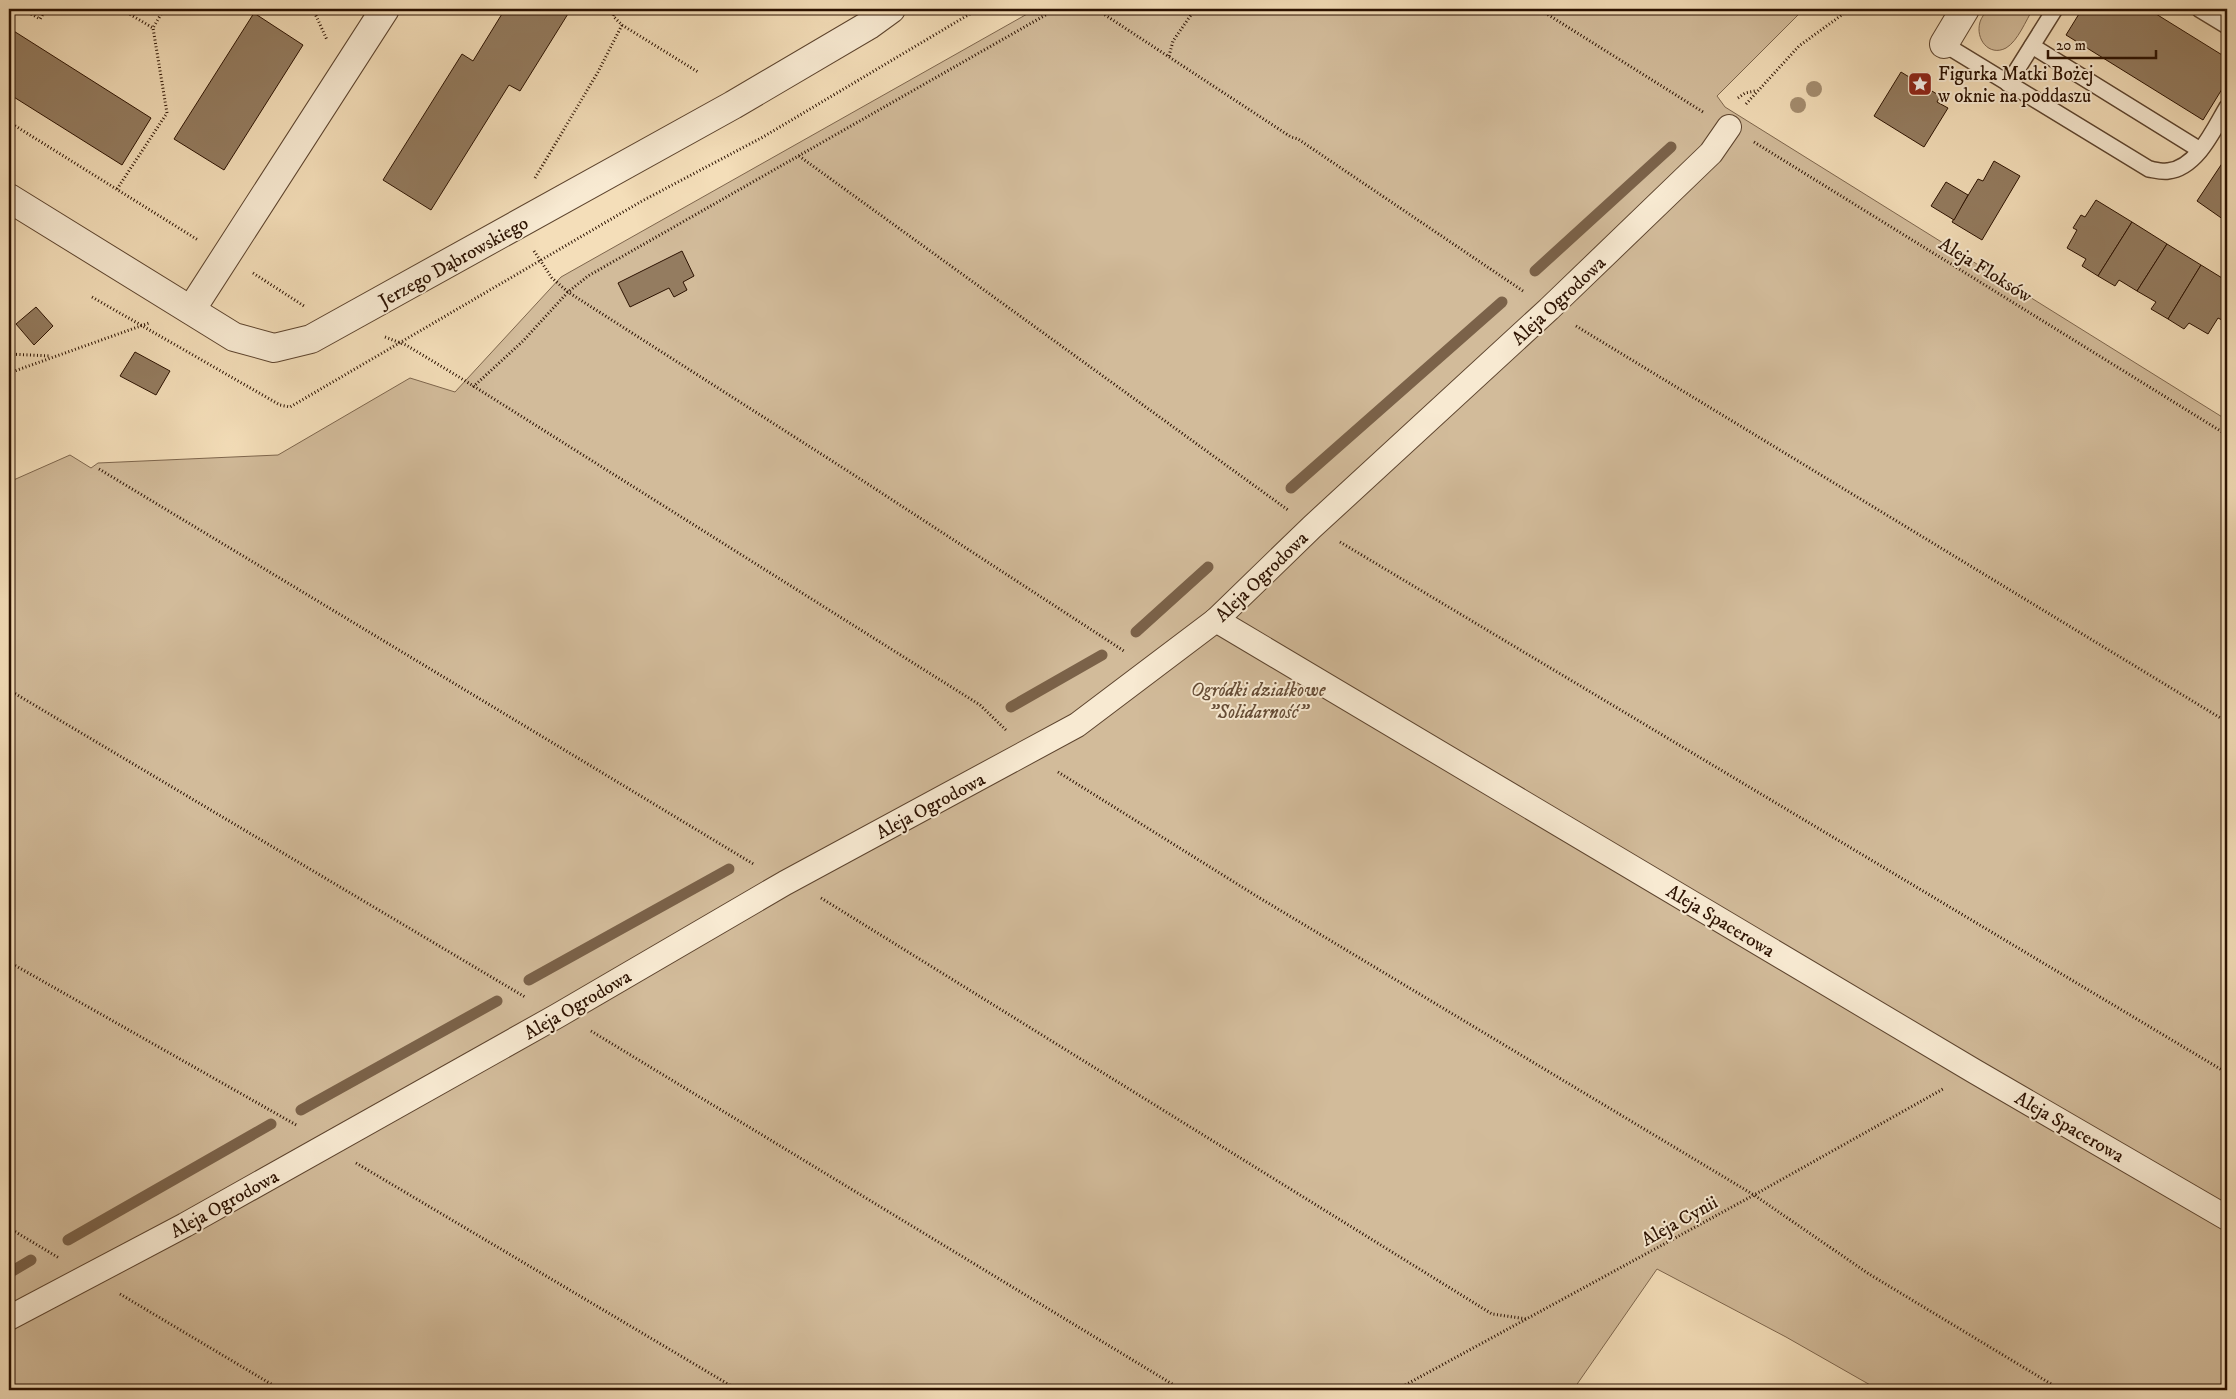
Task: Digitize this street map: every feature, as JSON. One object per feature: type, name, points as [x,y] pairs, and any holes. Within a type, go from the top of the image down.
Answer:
[{"type":"street","points":[[191,310],[385,9]]},
{"type":"street","name":"Jerzego Dąbrowskiego","points":[[9,198],[234,337],[274,348],[311,339],[715,115],[891,9]]},
{"type":"street","points":[[1944,44],[1965,9]]},
{"type":"street","name":"Aleja Ogrodowa","points":[[9,1318],[185,1225],[557,1016],[785,883],[1077,724],[1216,620],[1312,527],[1549,309],[1712,153],[1730,127]]},
{"type":"street","name":"Aleja Spacerowa","points":[[1216,620],[1974,1071],[2227,1218]]},
{"type":"lane","points":[[2008,84],[2055,9]]},
{"type":"lane","points":[[2199,9],[2227,26]]},
{"type":"lane","points":[[1944,44],[2149,169],[2168,171],[2186,165],[2200,150],[2227,107]]},
{"type":"lane","points":[[2032,46],[2200,150]]},
{"type":"path","points":[[22,9],[40,19],[46,9]]},
{"type":"path","points":[[121,9],[153,28]]},
{"type":"path","points":[[117,189],[167,113],[153,28],[164,9]]},
{"type":"path","points":[[616,9],[613,16],[622,25],[698,72]]},
{"type":"path","points":[[473,387],[523,341],[568,292],[609,263],[1056,9]]},
{"type":"path","points":[[1096,9],[1291,137],[1298,139],[1549,309],[2227,722]]},
{"type":"path","points":[[1169,56],[1173,41],[1195,9]]},
{"type":"path","name":"Aleja Floksów","points":[[1539,9],[1684,101],[1730,127],[2227,435]]},
{"type":"path","points":[[1730,127],[1756,91],[1799,46],[1850,9]]},
{"type":"path","points":[[535,175],[598,72],[622,25]]},
{"type":"path","points":[[9,122],[224,257],[237,262],[307,308]]},
{"type":"path","points":[[799,156],[1312,527],[2227,1073]]},
{"type":"path","points":[[543,264],[558,284],[568,292],[863,480],[1152,669]]},
{"type":"path","points":[[9,373],[191,310]]},
{"type":"path","points":[[406,345],[980,705],[1029,751],[1064,776],[1258,897],[1754,1195],[1869,1274],[2061,1390]]},
{"type":"path","points":[[9,354],[54,356]]},
{"type":"path","points":[[9,690],[557,1016],[581,1025],[1182,1390]]},
{"type":"path","points":[[9,962],[328,1145],[738,1390]]},
{"type":"path","name":"Aleja Cynii","points":[[1396,1390],[1754,1195],[1974,1071]]},
{"type":"path","points":[[9,1228],[281,1390]]},
{"type":"green space","name":"Ogródki działkowe \"Solidarność\"","points":[[1036,9],[1804,9],[1717,96],[1725,107],[2227,420],[2227,1390],[1879,1390],[1786,1337],[1657,1269],[1573,1390],[9,1390],[9,482],[70,455],[91,468],[98,463],[278,455],[410,378],[455,392],[561,277]]},
{"type":"green space","points":[[1988,9],[2033,9],[2010,45],[2000,50],[1994,50],[1985,45],[1979,28],[1981,20]]},
{"type":"building","points":[[505,9],[571,9],[520,91],[509,85],[431,210],[383,180],[462,54],[473,61]]},
{"type":"building","points":[[2082,9],[2148,9],[2227,58],[2227,81],[2203,120],[2066,35]]},
{"type":"building","points":[[254,13],[303,45],[224,170],[174,139]]},
{"type":"building","points":[[9,28],[151,118],[122,165],[9,94]]},
{"type":"building","points":[[1901,72],[1940,96],[1937,102],[1948,108],[1924,147],[1874,116]]},
{"type":"building","points":[[2227,156],[2227,222],[2197,201]]},
{"type":"building","points":[[1994,161],[2020,176],[1982,240],[1952,222],[1978,179],[1983,181]]},
{"type":"building","points":[[1946,182],[1968,195],[1954,220],[1931,206]]},
{"type":"building","points":[[2096,200],[2132,222],[2098,276],[2082,266],[2086,259],[2067,248],[2077,230],[2073,228],[2081,215],[2085,217]]},
{"type":"building","points":[[2132,222],[2167,244],[2137,291],[2119,280],[2115,286],[2098,276]]},
{"type":"building","points":[[2167,244],[2201,265],[2168,319],[2151,309],[2156,302],[2137,291]]},
{"type":"building","points":[[682,251],[694,276],[683,282],[687,290],[674,297],[669,288],[630,307],[618,283]]},
{"type":"building","points":[[2201,265],[2227,281],[2227,312],[2222,320],[2218,318],[2208,334],[2189,323],[2184,329],[2168,319]]},
{"type":"building","points":[[36,307],[53,326],[34,345],[16,324]]},
{"type":"building","points":[[135,352],[170,371],[156,395],[120,376]]},
{"type":"waterway","points":[[1535,271],[1671,147]]},
{"type":"waterway","points":[[1291,488],[1502,302]]},
{"type":"waterway","points":[[1136,632],[1208,567]]},
{"type":"waterway","points":[[1011,707],[1102,655]]},
{"type":"waterway","points":[[529,980],[729,869]]},
{"type":"waterway","points":[[301,1110],[497,1001]]},
{"type":"waterway","points":[[68,1240],[271,1124]]},
{"type":"waterway","points":[[9,1273],[31,1260]]},
{"type":"place","name":"Figurka Matki Bożej w oknie na poddaszu","points":[[1920,84]]}]
